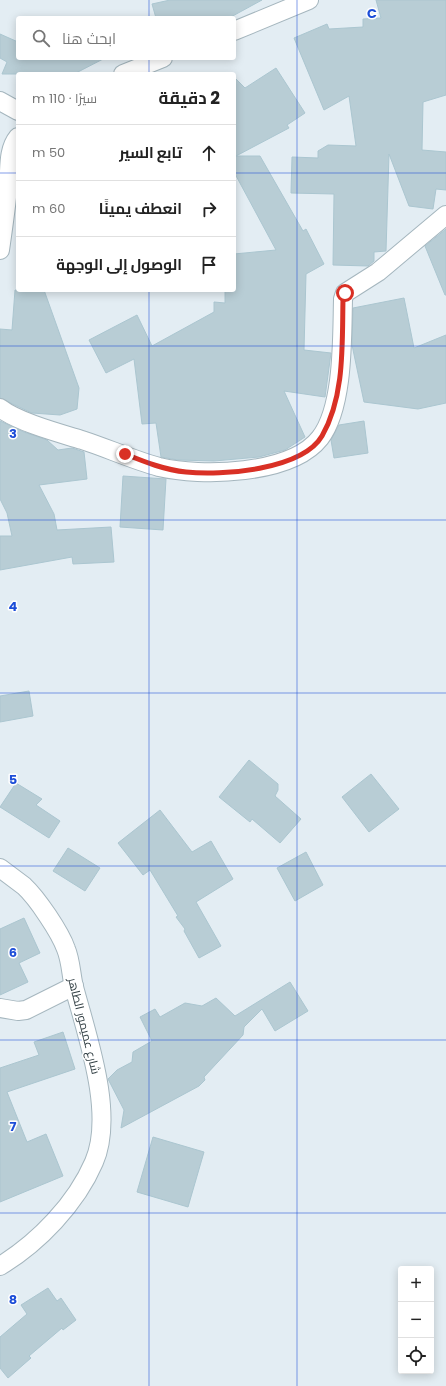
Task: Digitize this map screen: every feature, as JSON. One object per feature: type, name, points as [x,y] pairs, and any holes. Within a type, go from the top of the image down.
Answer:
[{"type":"street","points":[[236,30],[309,0]]},
{"type":"street","points":[[128,72],[158,60]]},
{"type":"street","points":[[0,100],[16,110]]},
{"type":"street","points":[[0,250],[10,160],[14,142],[16,140]]},
{"type":"street","points":[[0,408],[7,413],[49,430],[158,466],[186,472],[222,472],[249,469],[274,464],[297,456],[312,448],[321,437],[331,418],[338,390],[343,299],[345,293],[378,272],[446,215]]},
{"type":"street","name":"شارع عميمور الطاهر","points":[[0,868],[25,887],[48,916],[66,949],[74,986],[91,1045],[100,1099],[102,1130],[95,1161],[75,1195],[48,1227],[15,1257],[0,1266]]},
{"type":"street","points":[[0,1008],[18,1011],[26,1010],[74,986]]},
{"type":"building","points":[[170,0],[262,0],[233,16],[155,16],[152,4]]},
{"type":"building","points":[[376,0],[446,0],[446,95],[423,102],[422,150],[446,152],[446,190],[436,189],[433,209],[409,206],[389,154],[386,251],[374,252],[374,261],[368,266],[333,265],[334,194],[291,193],[292,157],[318,158],[318,151],[328,145],[356,146],[349,96],[324,110],[294,38],[327,24],[329,29],[363,27],[363,19],[381,18]]},
{"type":"building","points":[[0,34],[16,41],[16,60],[101,60],[78,72],[16,72],[16,74],[2,74],[7,62],[0,58]]},
{"type":"building","points":[[276,68],[305,113],[287,125],[289,128],[236,156],[236,79],[245,88]]},
{"type":"building","points":[[236,156],[260,156],[303,231],[306,229],[324,264],[306,274],[304,350],[331,353],[325,397],[284,391],[305,437],[285,450],[259,457],[214,461],[178,460],[161,457],[156,423],[142,424],[134,359],[106,373],[89,340],[137,315],[152,346],[214,312],[214,302],[225,303],[225,292],[236,292],[236,254],[276,250],[236,176]]},
{"type":"building","points":[[446,229],[446,295],[445,295],[425,246]]},
{"type":"building","points":[[15,290],[16,292],[45,292],[79,388],[77,409],[60,415],[32,413],[0,398],[0,329],[12,330]]},
{"type":"building","points":[[404,298],[414,348],[446,335],[446,403],[418,409],[364,402],[352,345],[353,308]]},
{"type":"building","points":[[0,421],[24,432],[47,440],[58,450],[72,448],[84,452],[87,479],[39,485],[54,514],[57,530],[111,527],[114,562],[73,564],[72,557],[0,570],[0,536],[12,536],[7,513],[0,499]]},
{"type":"building","points":[[364,421],[368,453],[334,458],[331,440],[339,425]]},
{"type":"building","points":[[123,476],[166,479],[163,530],[120,527]]},
{"type":"building","points":[[29,691],[33,716],[0,722],[0,696]]},
{"type":"building","points":[[249,760],[278,784],[278,790],[275,796],[301,819],[280,843],[252,819],[250,822],[219,797]]},
{"type":"building","points":[[371,774],[399,809],[369,832],[342,797]]},
{"type":"building","points":[[16,783],[42,799],[36,805],[60,821],[49,838],[0,807]]},
{"type":"building","points":[[160,810],[192,852],[211,841],[233,879],[196,902],[221,946],[199,958],[184,931],[185,929],[176,917],[178,916],[150,870],[143,875],[118,843]]},
{"type":"building","points":[[68,848],[100,868],[85,891],[53,871]]},
{"type":"building","points":[[306,852],[323,885],[295,901],[277,868]]},
{"type":"building","points":[[24,918],[40,953],[19,963],[28,982],[0,995],[0,929]]},
{"type":"building","points":[[290,982],[308,1011],[275,1031],[262,1009],[244,1027],[243,1035],[204,1077],[205,1080],[199,1086],[121,1128],[124,1110],[108,1079],[117,1070],[132,1062],[133,1052],[152,1041],[140,1017],[155,1009],[160,1017],[185,1003],[202,1006],[216,998],[235,1016]]},
{"type":"building","points":[[63,1032],[75,1069],[7,1092],[27,1142],[46,1134],[63,1176],[0,1202],[0,1068],[39,1055],[34,1042]]},
{"type":"building","points":[[153,1137],[204,1152],[188,1207],[137,1192]]},
{"type":"building","points":[[48,1288],[57,1301],[61,1298],[76,1320],[63,1330],[62,1328],[29,1356],[31,1358],[8,1378],[0,1368],[0,1337],[27,1314],[21,1305]]},
{"type":"route","points":[[125,454],[158,466],[186,472],[222,472],[274,464],[297,456],[312,448],[321,437],[331,418],[338,390],[342,341],[343,299],[345,293]]}]
